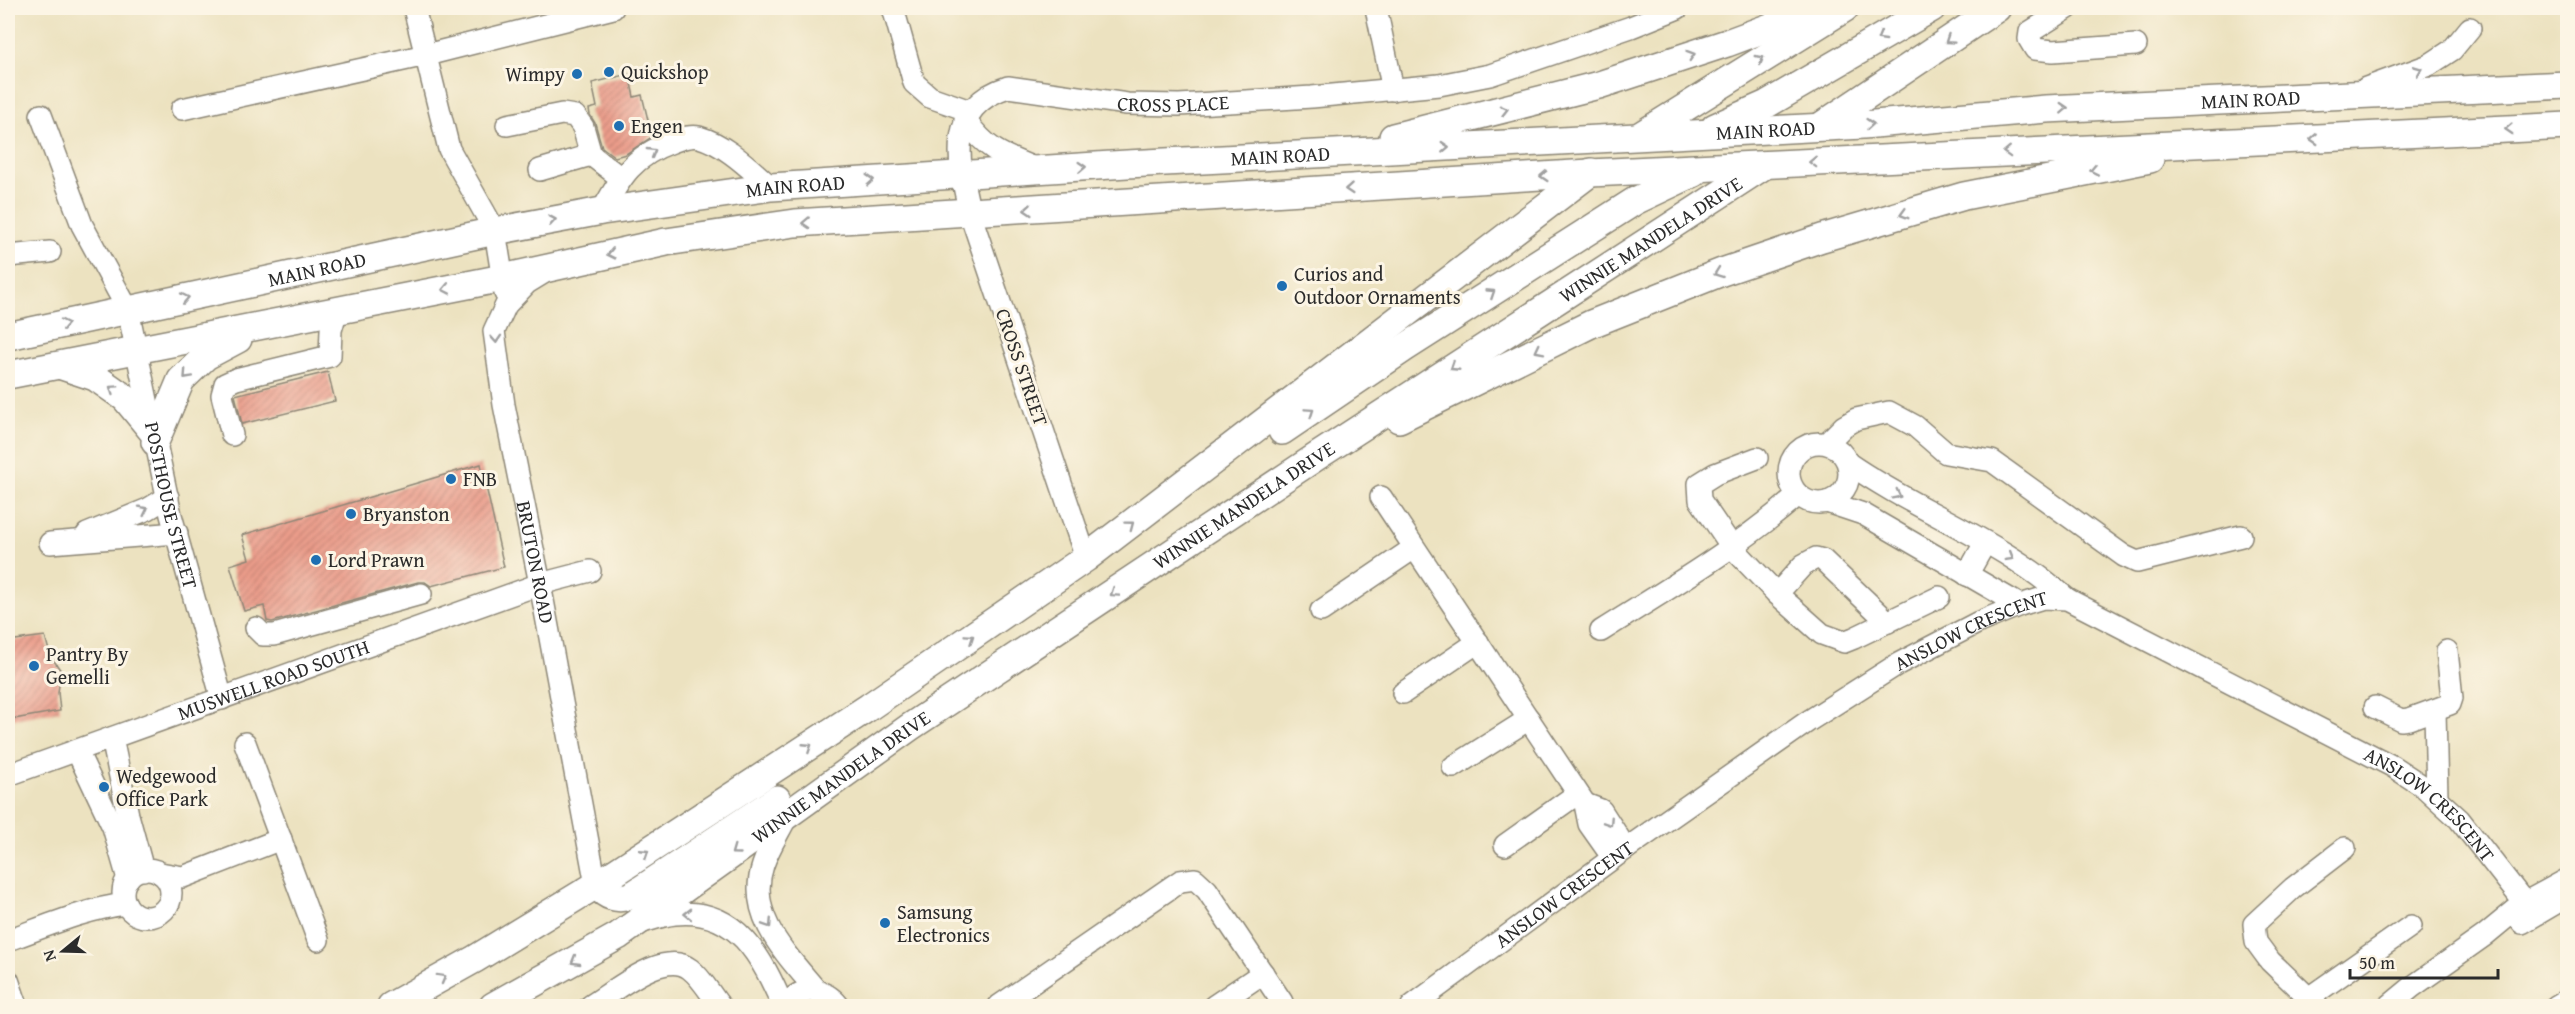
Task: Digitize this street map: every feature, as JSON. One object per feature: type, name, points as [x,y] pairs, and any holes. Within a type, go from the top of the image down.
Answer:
[{"type":"main road","points":[[1325,154],[1599,85],[1727,43],[1821,8]]},
{"type":"main road","name":"WINNIE MANDELA DRIVE","points":[[391,1006],[476,959],[596,885],[869,707],[1086,558],[1641,135],[1845,8]]},
{"type":"main road","points":[[1590,173],[1701,134],[1767,104],[1932,8]]},
{"type":"main road","name":"WINNIE MANDELA DRIVE","points":[[493,1006],[608,942],[910,727],[1319,455],[1767,163],[1997,8]]},
{"type":"main road","name":"MAIN ROAD","points":[[8,336],[495,231],[602,211],[771,187],[1641,135],[1819,127],[2046,109],[2503,90],[2568,85]]},
{"type":"main road","name":"MAIN ROAD","points":[[8,375],[503,278],[666,242],[795,224],[1767,163],[2568,126]]},
{"type":"main road","points":[[1203,470],[1277,434],[1406,347],[1635,201],[1707,167],[1819,127]]},
{"type":"main road","points":[[1319,455],[1436,402],[1591,324],[1744,264],[1822,238],[1964,196],[2234,143]]},
{"type":"main road","points":[[58,366],[96,377],[125,398],[154,437],[181,380],[206,356],[271,322]]},
{"type":"main road","points":[[596,885],[603,892],[616,898],[631,896],[883,729],[894,726],[910,727]]},
{"type":"street","points":[[414,8],[449,149],[495,231],[506,305]]},
{"type":"street","points":[[182,109],[426,55],[613,8]]},
{"type":"street","points":[[893,8],[914,83],[930,97],[967,116],[980,139],[996,153],[1037,170]]},
{"type":"street","points":[[1376,8],[1393,90]]},
{"type":"street","name":"CROSS PLACE","points":[[967,116],[997,91],[1008,87],[1107,102],[1179,105],[1393,90],[1490,75],[1631,27],[1678,8]]},
{"type":"street","points":[[2068,8],[2030,32],[2029,39],[2034,49],[2053,51],[2136,45]]},
{"type":"street","points":[[2343,95],[2395,79],[2428,65],[2452,50],[2470,28]]},
{"type":"street","points":[[507,125],[562,114],[575,116],[583,127],[591,155],[621,178]]},
{"type":"street","name":"POSTHOUSE STREET","points":[[42,116],[82,225],[128,310],[168,497],[222,699]]},
{"type":"street","points":[[961,176],[960,143],[967,116]]},
{"type":"street","points":[[602,211],[621,178],[634,163],[651,151],[689,136],[695,136],[736,157],[771,187]]},
{"type":"street","points":[[540,170],[591,155]]},
{"type":"street","name":"CROSS STREET","points":[[961,176],[970,213],[1086,558]]},
{"type":"street","points":[[8,256],[50,252]]},
{"type":"street","name":"BRUTON ROAD","points":[[555,266],[527,283],[506,305],[494,331],[504,405],[596,885]]},
{"type":"street","points":[[232,435],[222,395],[228,382],[330,356],[331,330],[337,310]]},
{"type":"street","points":[[1827,444],[1844,426],[1856,419],[1889,412],[1915,426],[1946,453],[1992,461],[2124,556],[2137,562],[2241,536]]},
{"type":"street","points":[[1848,463],[1848,483],[1836,498],[1827,502],[1817,503],[1798,495],[1789,477],[1789,467],[1799,449],[1808,444],[1827,444],[1843,454],[1848,463],[1882,487],[2044,578],[2067,599]]},
{"type":"street","points":[[1757,458],[1715,474],[1699,484],[1700,500],[1732,548],[1777,594],[1822,634],[1844,642],[1854,639],[1939,597]]},
{"type":"street","points":[[1601,631],[1732,548],[1759,529],[1798,495]]},
{"type":"street","points":[[168,497],[118,522],[60,542],[177,533]]},
{"type":"street","points":[[1381,498],[1581,799],[1601,810],[1619,854]]},
{"type":"street","points":[[1827,502],[1863,514],[2020,605]]},
{"type":"street","points":[[1967,575],[1985,543]]},
{"type":"street","points":[[1321,611],[1414,548]]},
{"type":"street","points":[[1777,594],[1803,565],[1816,558],[1823,560],[1888,622]]},
{"type":"street","name":"MUSWELL ROAD SOUTH","points":[[8,775],[540,584],[590,572]]},
{"type":"street","points":[[256,628],[263,634],[274,634],[421,594]]},
{"type":"street","name":"ANSLOW CRESCENT","points":[[1412,1006],[1619,854],[1807,722],[1899,664],[1979,622],[2043,598],[2067,599],[2392,766],[2437,798],[2466,827],[2529,909]]},
{"type":"street","points":[[1403,693],[1478,642]]},
{"type":"street","points":[[2375,707],[2401,720],[2435,711],[2450,704],[2452,698],[2447,651]]},
{"type":"street","points":[[2435,711],[2437,798]]},
{"type":"street","points":[[1453,767],[1528,719]]},
{"type":"street","points":[[112,738],[127,843],[136,884],[139,916],[156,916],[168,904],[183,877]]},
{"type":"street","points":[[245,743],[318,940]]},
{"type":"street","points":[[77,751],[127,843]]},
{"type":"street","points":[[1505,845],[1581,799]]},
{"type":"street","points":[[789,811],[763,864],[758,887],[759,903],[762,915],[789,958],[816,990]]},
{"type":"street","points":[[136,884],[183,877],[280,839]]},
{"type":"street","points":[[2345,848],[2293,888],[2254,924],[2256,942],[2270,961],[2312,1003],[2411,926]]},
{"type":"street","points":[[8,940],[101,907],[136,884],[166,879],[171,896]]},
{"type":"street","points":[[999,1006],[1170,888],[1187,879],[1195,879],[1207,890],[1282,1002]]},
{"type":"street","points":[[2390,1006],[2445,976],[2568,879]]},
{"type":"street","points":[[2529,909],[2568,896]]},
{"type":"street","points":[[635,924],[675,914],[713,917],[733,928],[748,943],[762,963],[785,1006],[797,994],[816,990],[825,993],[839,1006]]},
{"type":"street","points":[[590,1006],[655,966],[681,963],[692,970],[720,1006]]},
{"type":"street","points":[[1214,1006],[1263,973]]},
{"type":"street","points":[[8,980],[17,1006]]},
{"type":"street","points":[[2556,1006],[2568,999]]},
{"type":"building","points":[[629,74],[634,97],[642,95],[652,137],[626,154],[615,157],[602,147],[595,123],[590,115],[589,109],[597,107],[592,83]]},
{"type":"building","points":[[328,372],[335,401],[242,424],[235,395]]},
{"type":"building","points":[[481,464],[504,567],[431,586],[425,582],[418,582],[272,622],[267,621],[264,606],[244,611],[230,565],[249,559],[242,535]]},
{"type":"building","points":[[45,636],[50,655],[61,671],[58,692],[60,711],[8,720],[8,641]]},
{"type":"place","name":"Quickshop","points":[[609,72]]},
{"type":"place","name":"Wimpy","points":[[577,74]]},
{"type":"place","name":"Engen","points":[[619,126]]},
{"type":"place","name":"Curios and Outdoor Ornaments","points":[[1282,286]]},
{"type":"place","name":"FNB","points":[[451,479]]},
{"type":"place","name":"Bryanston","points":[[351,514]]},
{"type":"place","name":"Lord Prawn","points":[[316,560]]},
{"type":"place","name":"Pantry By Gemelli","points":[[34,666]]},
{"type":"place","name":"Wedgewood Office Park","points":[[104,787]]},
{"type":"place","name":"Samsung Electronics","points":[[885,923]]}]
